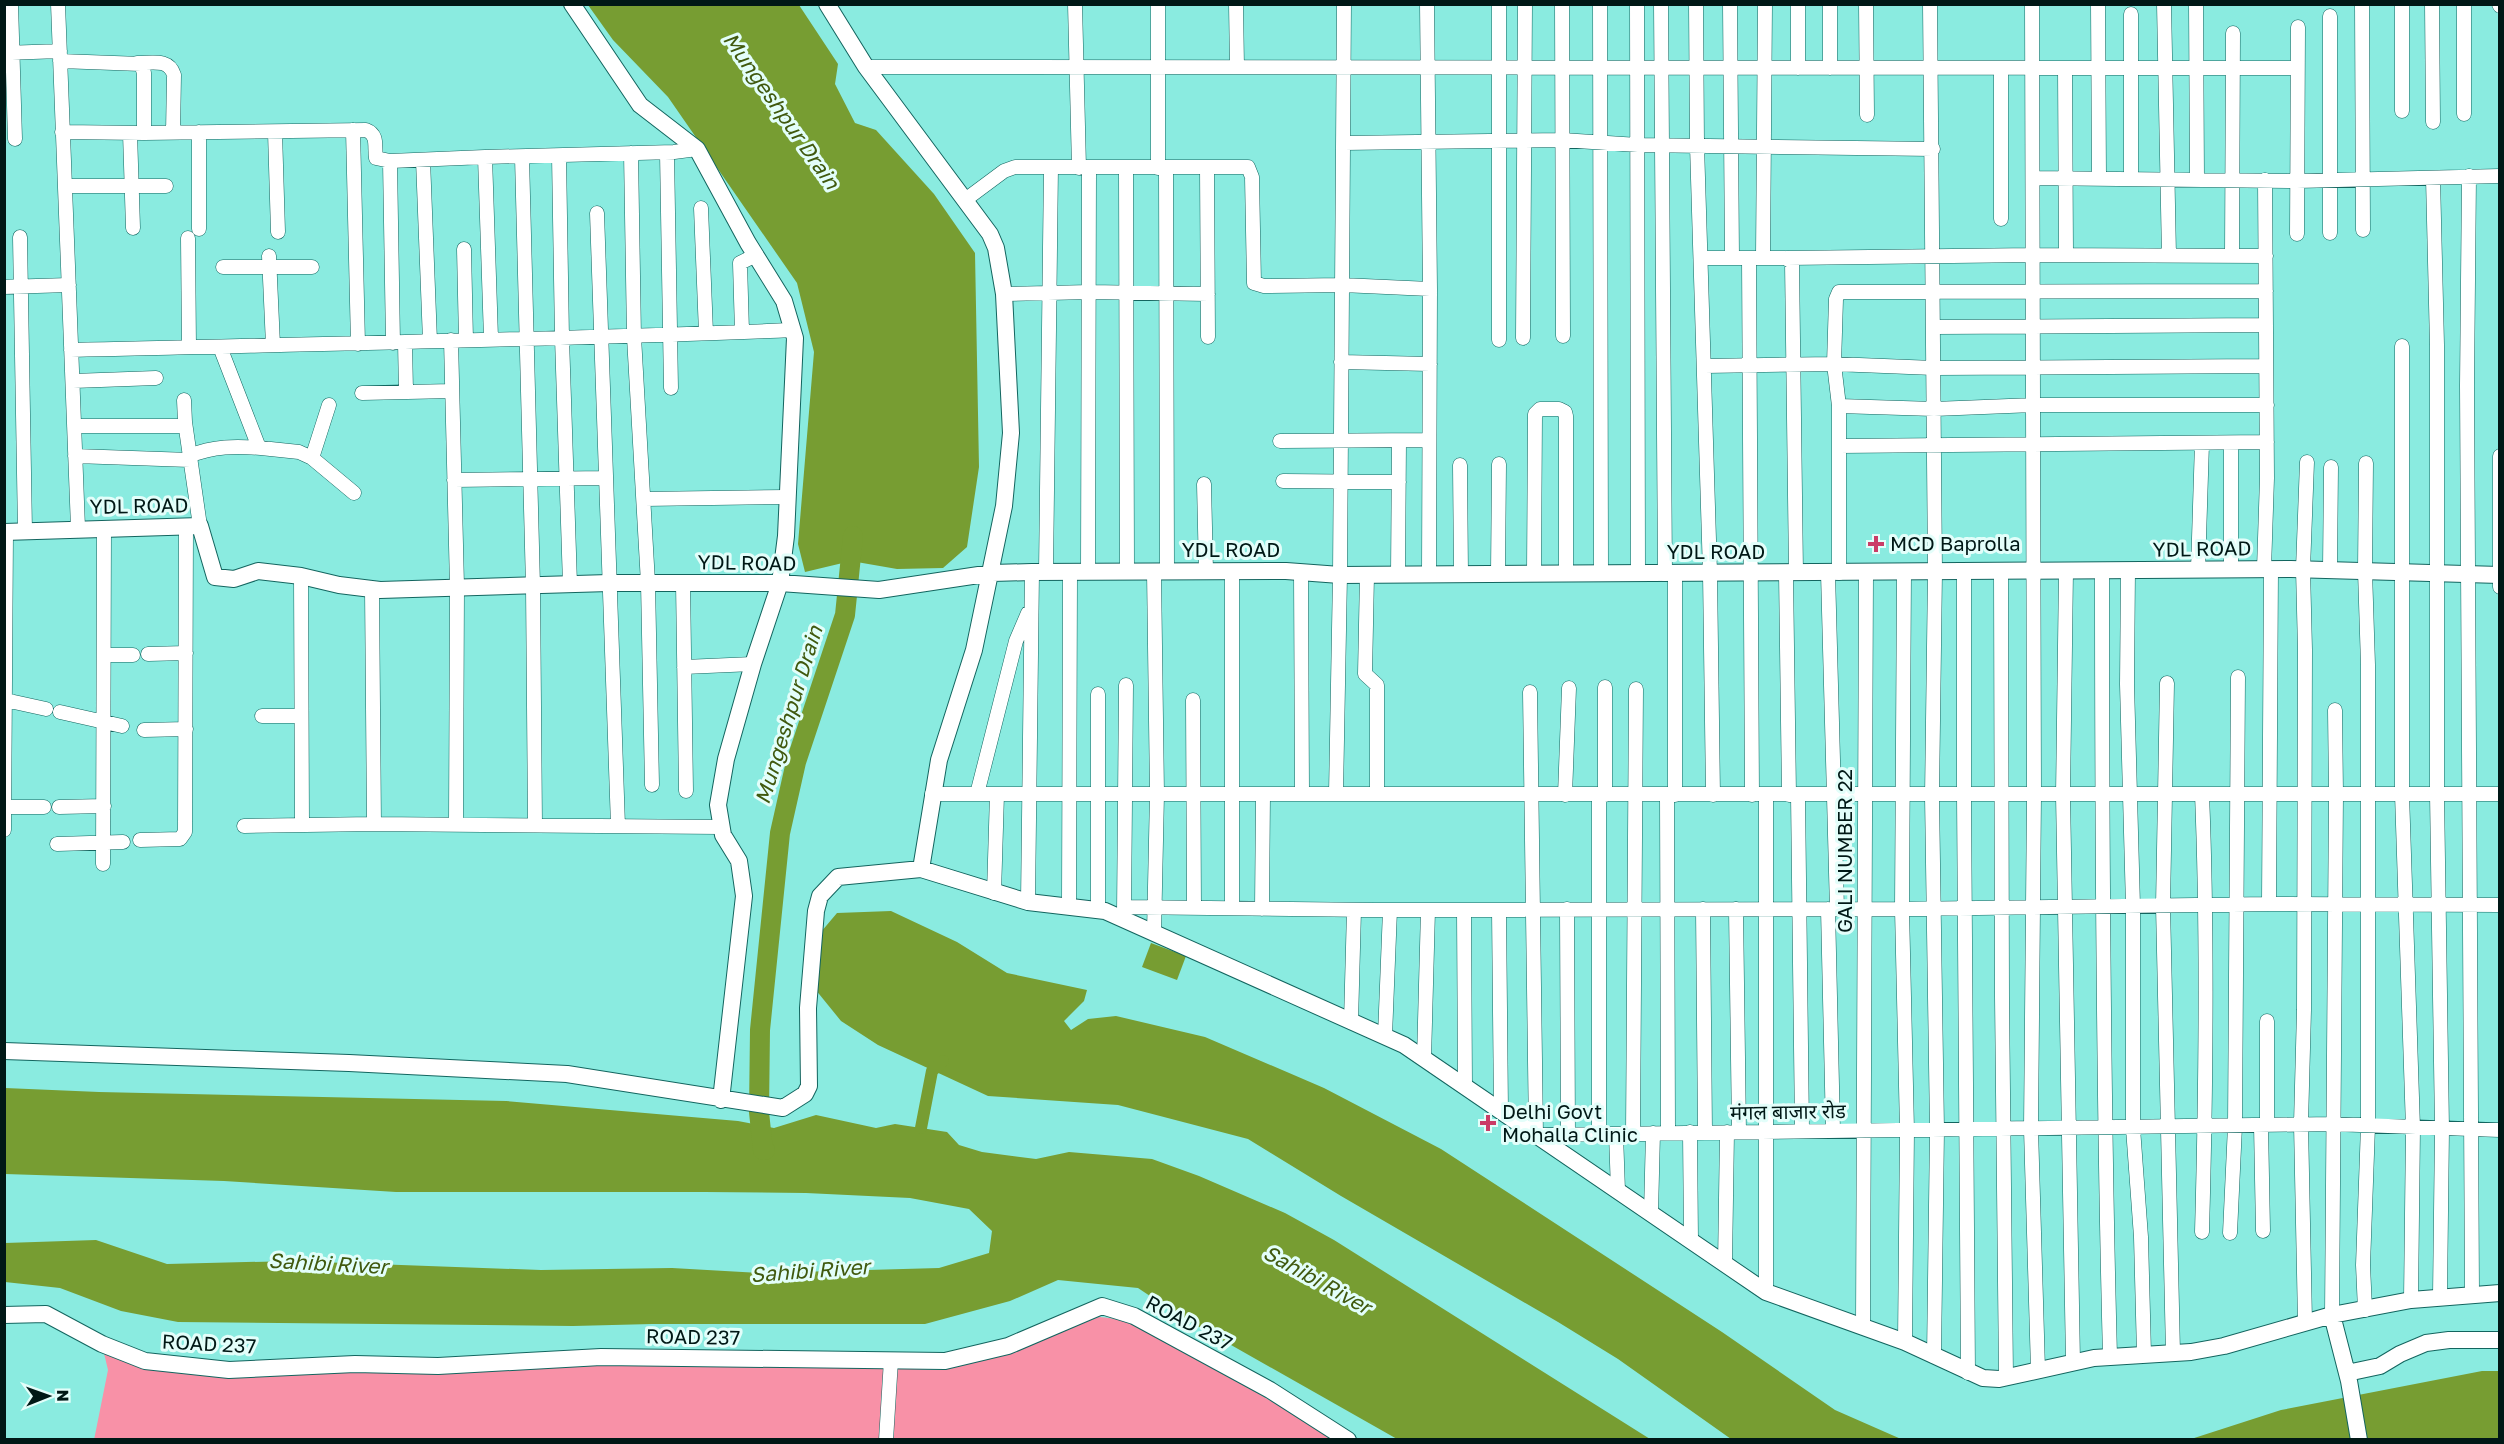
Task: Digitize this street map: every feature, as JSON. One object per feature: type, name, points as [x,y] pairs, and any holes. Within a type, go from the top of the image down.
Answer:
[{"type":"street","points":[[11,4],[9,53],[15,139]]},
{"type":"street","points":[[58,4],[78,528]]},
{"type":"street","points":[[572,4],[640,105],[697,149],[784,301],[795,344],[788,496],[780,583],[753,664],[726,759],[718,805],[721,827],[739,861],[744,896],[721,1100]]},
{"type":"street","points":[[827,4],[866,67],[994,241],[1004,294],[1011,444],[1003,514],[974,650],[946,738],[932,794],[921,869]]},
{"type":"street","points":[[1075,4],[1076,67],[1090,292],[1088,572]]},
{"type":"street","points":[[1154,933],[1166,293],[1158,4]]},
{"type":"street","points":[[1236,4],[1237,67]]},
{"type":"street","points":[[1336,794],[1344,4]]},
{"type":"street","points":[[1427,4],[1430,289],[1429,574]]},
{"type":"street","points":[[1499,4],[1499,340]]},
{"type":"street","points":[[1523,338],[1525,4]]},
{"type":"street","points":[[1562,4],[1563,336]]},
{"type":"street","points":[[1600,4],[1601,574]]},
{"type":"street","points":[[1637,4],[1638,574]]},
{"type":"street","points":[[1660,4],[1670,573],[1668,1133]]},
{"type":"street","points":[[1696,4],[1696,145],[1705,366],[1713,795]]},
{"type":"street","points":[[1730,4],[1732,258]]},
{"type":"street","points":[[1765,4],[1763,146],[1750,366],[1750,573],[1765,909],[1766,1292]]},
{"type":"street","points":[[1798,4],[1798,68]]},
{"type":"street","points":[[1830,4],[1830,68]]},
{"type":"street","points":[[1866,4],[1867,115]]},
{"type":"street","points":[[1930,4],[1935,572],[1932,796],[1937,1130],[1934,1356]]},
{"type":"street","points":[[2032,4],[2035,405],[2032,571],[2034,795],[2031,907],[2031,1129],[2038,1370]]},
{"type":"street","points":[[2098,4],[2099,179]]},
{"type":"street","points":[[2164,4],[2169,256]]},
{"type":"street","points":[[2196,4],[2197,180]]},
{"type":"street","points":[[2362,4],[2364,230]]},
{"type":"street","points":[[2402,4],[2402,111]]},
{"type":"street","points":[[2432,4],[2433,122]]},
{"type":"street","points":[[2464,4],[2464,114]]},
{"type":"street","points":[[2131,14],[2131,179]]},
{"type":"street","points":[[2330,16],[2330,233]]},
{"type":"street","points":[[2297,234],[2298,27]]},
{"type":"street","points":[[2232,255],[2233,33]]},
{"type":"street","points":[[9,53],[137,63],[166,63],[171,66],[174,75],[173,133]]},
{"type":"street","points":[[133,228],[132,187],[144,73],[143,67],[137,63]]},
{"type":"street","points":[[866,67],[2297,68]]},
{"type":"street","points":[[2001,68],[2001,219]]},
{"type":"street","points":[[2065,68],[2066,255]]},
{"type":"street","points":[[62,132],[353,130],[372,132],[375,138],[376,158],[390,161],[667,153],[697,149]]},
{"type":"street","points":[[353,130],[358,344]]},
{"type":"street","points":[[198,132],[200,229]]},
{"type":"street","points":[[275,132],[278,232]]},
{"type":"street","points":[[1344,142],[1562,140],[1638,145],[1933,149]]},
{"type":"street","points":[[631,153],[634,337],[648,583],[652,785]]},
{"type":"street","points":[[667,153],[671,388]]},
{"type":"street","points":[[559,156],[570,585]]},
{"type":"street","points":[[485,157],[491,338]]},
{"type":"street","points":[[522,157],[528,338],[535,825]]},
{"type":"street","points":[[423,160],[430,341]]},
{"type":"street","points":[[390,161],[399,343],[406,392]]},
{"type":"street","points":[[965,200],[1009,169],[1021,166],[1084,168],[1244,166],[1251,170],[1254,283],[1264,286],[1342,285],[1430,289]]},
{"type":"street","points":[[1028,902],[1031,609],[1039,572],[1050,293],[1051,167]]},
{"type":"street","points":[[1126,168],[1127,572]]},
{"type":"street","points":[[1207,168],[1208,337]]},
{"type":"street","points":[[2469,176],[2467,386],[2470,574],[2472,1294]]},
{"type":"street","points":[[2033,178],[2297,181],[2499,176]]},
{"type":"street","points":[[2433,178],[2437,345],[2437,794],[2442,1128],[2440,1296]]},
{"type":"street","points":[[2265,180],[2269,904]]},
{"type":"street","points":[[65,186],[166,186]]},
{"type":"street","points":[[701,208],[706,333]]},
{"type":"street","points":[[597,213],[618,826]]},
{"type":"street","points":[[20,237],[25,531]]},
{"type":"street","points":[[188,238],[189,347]]},
{"type":"street","points":[[464,249],[466,340]]},
{"type":"street","points":[[742,332],[740,263],[756,255]]},
{"type":"street","points":[[1701,258],[2034,255],[2266,256]]},
{"type":"street","points":[[1787,258],[1792,262],[1793,269],[1791,573],[1802,1130]]},
{"type":"street","points":[[270,262],[273,345]]},
{"type":"street","points":[[223,267],[270,262],[312,267]]},
{"type":"street","points":[[4,287],[69,285]]},
{"type":"street","points":[[1833,1130],[1832,909],[1835,795],[1833,573],[1839,446],[1839,406],[1834,364],[1836,299],[1839,292],[2266,291]]},
{"type":"street","points":[[1004,294],[1090,292],[1208,294]]},
{"type":"street","points":[[1934,327],[2266,325]]},
{"type":"street","points":[[71,350],[399,343],[491,338],[600,338],[793,330]]},
{"type":"street","points":[[451,340],[457,586],[456,824]]},
{"type":"street","points":[[2402,345],[2403,794],[2413,1128],[2411,1300]]},
{"type":"street","points":[[220,346],[241,405],[258,446],[261,448]]},
{"type":"street","points":[[1341,362],[1430,364]]},
{"type":"street","points":[[1705,366],[1834,364],[1934,368],[2266,366]]},
{"type":"street","points":[[73,381],[156,378]]},
{"type":"street","points":[[362,393],[452,391]]},
{"type":"street","points":[[140,840],[176,840],[184,836],[186,653],[193,526],[190,458],[184,400]]},
{"type":"street","points":[[312,458],[329,405]]},
{"type":"street","points":[[1839,406],[1934,409],[2035,405],[2267,405]]},
{"type":"street","points":[[1534,574],[1535,414],[1540,409],[1559,409],[1565,412],[1566,416],[1566,574]]},
{"type":"street","points":[[74,426],[185,426]]},
{"type":"street","points":[[1280,441],[1429,440]]},
{"type":"street","points":[[1398,441],[1398,575]]},
{"type":"street","points":[[2230,442],[2231,569]]},
{"type":"street","points":[[1839,446],[2267,442]]},
{"type":"street","points":[[2198,570],[2202,443]]},
{"type":"street","points":[[75,456],[190,458],[204,450],[230,446],[299,452],[312,458],[354,493]]},
{"type":"street","points":[[2499,456],[2499,579]]},
{"type":"street","points":[[2306,1322],[2301,1125],[2305,793],[2303,569],[2307,462]]},
{"type":"street","points":[[2365,1310],[2363,1265],[2367,1126],[2368,794],[2366,463]]},
{"type":"street","points":[[1498,574],[1499,464]]},
{"type":"street","points":[[1460,465],[1461,574]]},
{"type":"street","points":[[2330,570],[2331,467]]},
{"type":"street","points":[[454,480],[605,478]]},
{"type":"street","points":[[1283,481],[1399,482]]},
{"type":"street","points":[[1204,484],[1206,571]]},
{"type":"street","points":[[644,499],[788,496]]},
{"type":"street","name":"YDL ROAD","points":[[5,532],[193,526],[216,577],[234,579],[258,571],[372,589],[609,583],[780,583],[888,590],[992,573],[1206,571],[1398,575],[2303,569],[2470,574],[2499,579]]},
{"type":"street","points":[[103,864],[104,528]]},
{"type":"street","points":[[4,830],[5,532]]},
{"type":"street","points":[[2102,570],[2101,906],[2110,1356]]},
{"type":"street","points":[[2128,570],[2127,684],[2133,906],[2133,1128],[2144,1354]]},
{"type":"street","points":[[1232,571],[1232,908]]},
{"type":"street","points":[[2001,571],[2003,1235],[2006,1377]]},
{"type":"street","points":[[2066,571],[2063,795],[2073,1362]]},
{"type":"street","points":[[1069,906],[1070,572]]},
{"type":"street","points":[[1301,572],[1302,794]]},
{"type":"street","name":"GALI NUMBER 22","points":[[1863,1325],[1866,572]]},
{"type":"street","points":[[1905,572],[1902,909],[1907,1130],[1905,1342]]},
{"type":"street","points":[[1964,572],[1968,1373]]},
{"type":"street","points":[[1367,575],[1365,674],[1377,686],[1377,795]]},
{"type":"street","points":[[300,576],[302,824]]},
{"type":"street","points":[[683,583],[686,791]]},
{"type":"street","points":[[372,589],[374,824]]},
{"type":"street","points":[[977,794],[1016,642],[1031,609]]},
{"type":"street","points":[[148,654],[186,653]]},
{"type":"street","points":[[104,656],[133,655]]},
{"type":"street","points":[[684,667],[753,664]]},
{"type":"street","points":[[2230,1233],[2235,1126],[2238,677]]},
{"type":"street","points":[[2167,682],[2163,906],[2173,1353]]},
{"type":"street","points":[[1124,913],[1126,685]]},
{"type":"street","points":[[1599,1134],[1599,909],[1605,687]]},
{"type":"street","points":[[1565,795],[1569,688]]},
{"type":"street","points":[[1633,1134],[1636,689]]},
{"type":"street","points":[[1530,692],[1536,1135]]},
{"type":"street","points":[[1098,694],[1098,910]]},
{"type":"street","points":[[5,700],[122,726]]},
{"type":"street","points":[[1193,700],[1194,908]]},
{"type":"street","points":[[2335,710],[2332,1316],[2348,1377],[2359,1440]]},
{"type":"street","points":[[262,716],[302,716]]},
{"type":"street","points":[[144,730],[186,729]]},
{"type":"street","points":[[932,794],[1904,796],[2499,794]]},
{"type":"street","points":[[994,893],[997,794]]},
{"type":"street","points":[[1262,909],[1263,794]]},
{"type":"street","points":[[2202,794],[2206,905],[2202,1232]]},
{"type":"street","points":[[59,807],[104,806]]},
{"type":"street","points":[[5,807],[45,807]]},
{"type":"street","points":[[244,826],[456,824],[721,827]]},
{"type":"street","points":[[57,844],[123,842]]},
{"type":"street","points":[[4,1051],[349,1063],[567,1074],[783,1108],[805,1094],[809,1086],[808,999],[816,911],[820,896],[838,877],[921,869],[1028,902],[1124,913],[1155,907],[1499,910],[1902,909],[2269,904],[2499,905]]},
{"type":"street","points":[[1567,909],[1569,1135]]},
{"type":"street","points":[[1703,909],[1705,1132]]},
{"type":"street","points":[[1725,1264],[1733,1132],[1736,909]]},
{"type":"street","points":[[1352,1022],[1354,910]]},
{"type":"street","points":[[1384,1036],[1390,910]]},
{"type":"street","points":[[1424,1059],[1428,910]]},
{"type":"street","points":[[1464,910],[1465,1087]]},
{"type":"street","points":[[1499,910],[1501,1111]]},
{"type":"street","points":[[1124,913],[1154,933],[1404,1045],[1766,1292],[1863,1325],[1905,1342],[1968,1373],[1989,1379],[2110,1356],[2173,1353],[2224,1346],[2306,1322],[2411,1300],[2499,1293]]},
{"type":"street","points":[[2263,1231],[2267,1021]]},
{"type":"street","name":"मंगल बाजार रोड","points":[[1536,1135],[2332,1124],[2499,1130]]},
{"type":"street","points":[[1690,1132],[1691,1241]]},
{"type":"street","points":[[1651,1213],[1653,1133]]},
{"type":"street","points":[[1616,1134],[1618,1191]]},
{"type":"street","name":"ROAD 237","points":[[4,1315],[46,1314],[102,1344],[146,1361],[229,1370],[355,1364],[438,1366],[601,1357],[945,1361],[1008,1346],[1102,1306],[1134,1316],[1270,1390],[1348,1440]]},
{"type":"street","points":[[2348,1377],[2380,1366],[2426,1343],[2449,1340],[2499,1340]]},
{"type":"street","points":[[886,1440],[891,1360]]},
{"type":"shaded area","points":[[1099,1317],[1122,1321],[1155,1335],[1262,1395],[1335,1440],[94,1440],[108,1370],[103,1349],[152,1366],[605,1359],[943,1370],[998,1356]]},
{"type":"water","points":[[588,5],[799,5],[838,64],[835,84],[855,123],[876,130],[934,194],[975,253],[979,467],[967,547],[943,568],[897,569],[851,561],[805,572],[798,544],[814,352],[797,283],[668,97],[613,40]]},
{"type":"water","points":[[891,911],[957,942],[1007,973],[1087,990],[1084,1001],[1064,1021],[1071,1030],[1088,1019],[1116,1016],[1205,1037],[1324,1088],[1441,1149],[1722,1332],[1835,1410],[1901,1439],[1731,1439],[1618,1359],[1248,1139],[1118,1105],[988,1096],[878,1045],[841,1021],[815,989],[821,932],[837,913]]},
{"type":"water","points":[[1151,943],[1186,956],[1177,980],[1142,967]]},
{"type":"water","name":"Sahibi River","points":[[5,1088],[506,1101],[738,1121],[774,1128],[816,1115],[876,1128],[895,1124],[947,1132],[959,1145],[982,1152],[1036,1159],[1069,1152],[1152,1159],[1199,1176],[1285,1213],[1334,1240],[1650,1439],[1397,1439],[1180,1316],[1138,1288],[1058,1280],[1010,1301],[925,1324],[573,1326],[178,1322],[121,1311],[60,1288],[5,1282],[5,1243],[96,1240],[167,1264],[292,1261],[541,1270],[672,1268],[760,1273],[939,1268],[989,1253],[992,1231],[969,1209],[910,1198],[806,1193],[396,1192],[224,1181],[5,1174]]},
{"type":"water","points":[[2482,1371],[2499,1371],[2499,1439],[2188,1440],[2281,1410]]},
{"type":"waterway","name":"Mungeshpur Drain","points":[[765,1150],[763,1150],[759,1112],[760,1030],[780,833],[796,762],[845,615],[853,536]]},
{"type":"waterway","points":[[921,1128],[932,1071],[943,1061]]},
{"type":"place","name":"MCD Baprolla","points":[[1876,544]]},
{"type":"place","name":"Delhi Govt Mohalla Clinic","points":[[1488,1123]]}]
